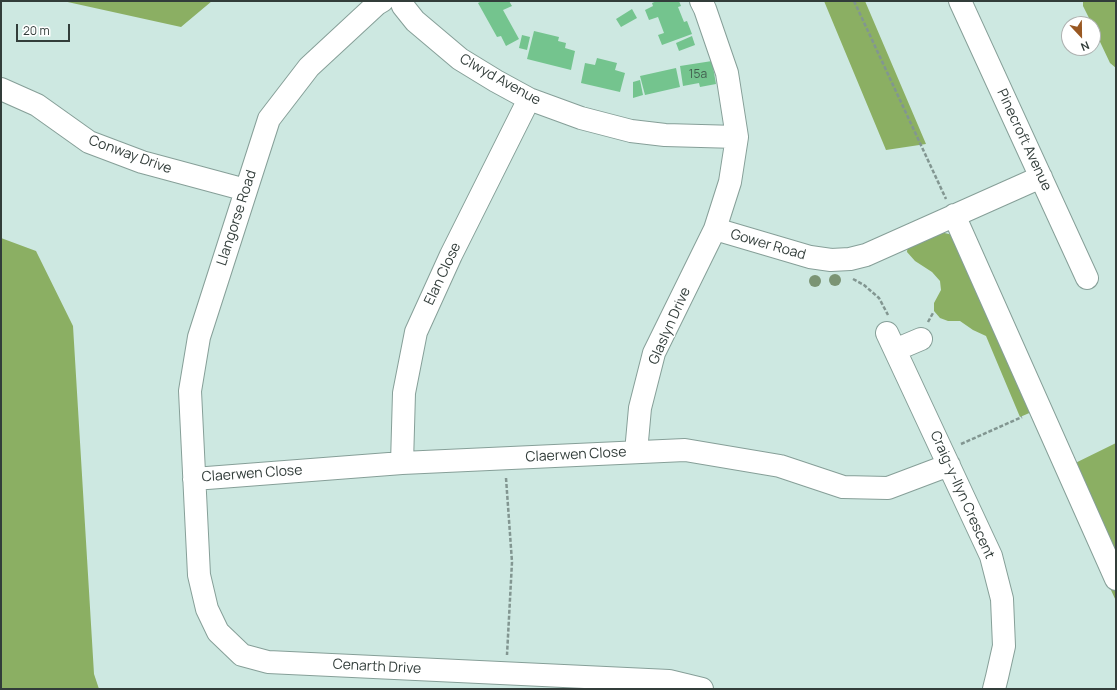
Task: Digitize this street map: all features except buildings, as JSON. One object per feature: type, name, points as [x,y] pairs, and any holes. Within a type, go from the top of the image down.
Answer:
[{"type":"street","name":"Llangorse Road","points":[[194,479],[190,391],[199,337],[269,119],[309,67],[382,1]]},
{"type":"street","name":"Clwyd Avenue","points":[[401,1],[403,6],[415,21],[460,59],[529,99],[581,118],[630,130],[664,135],[737,137]]},
{"type":"street","name":"Gower Road","points":[[701,1],[727,73],[737,137],[730,182],[715,230],[810,257],[831,260],[850,259],[866,255],[1041,177]]},
{"type":"street","name":"Pinecroft Avenue","points":[[960,1],[1087,278]]},
{"type":"street","name":"Conway Drive","points":[[1,89],[37,105],[89,142],[142,162],[246,190]]},
{"type":"street","name":"Elan Close","points":[[402,463],[404,393],[416,332],[451,255],[529,99]]},
{"type":"street","points":[[954,215],[1116,579]]},
{"type":"street","name":"Glaslyn Drive","points":[[636,452],[640,408],[654,353],[715,230]]},
{"type":"street","points":[[891,342],[921,339]]},
{"type":"street","name":"Craig-y-llyn Crescent","points":[[891,342],[992,556],[1002,599],[1004,646],[994,689]]},
{"type":"street","name":"Claerwen Close","points":[[194,479],[402,463],[685,450],[780,466],[843,487],[888,488],[946,459]]},
{"type":"street","name":"Cenarth Drive","points":[[194,479],[199,575],[206,609],[218,632],[242,655],[268,662],[669,681],[702,689]]},
{"type":"path","points":[[854,1],[954,215]]},
{"type":"path","points":[[851,278],[864,285],[879,298],[887,311],[891,342]]},
{"type":"path","points":[[946,459],[1040,408]]},
{"type":"path","points":[[504,458],[512,562],[506,673]]},
{"type":"green space","points":[[63,1],[212,1],[181,27]]},
{"type":"green space","points":[[824,1],[865,1],[926,144],[886,150]]},
{"type":"green space","points":[[1083,1],[1116,1],[1116,68],[1110,63],[1101,44],[1101,16],[1088,16],[1083,6]]},
{"type":"green space","points":[[936,231],[953,235],[1041,408],[1020,417],[986,336],[973,330],[960,321],[948,321],[940,318],[934,311],[934,303],[941,290],[940,281],[932,272],[915,261],[907,252],[908,242]]},
{"type":"green space","points":[[1,238],[36,251],[73,326],[94,674],[99,689],[1,689]]},
{"type":"green space","points":[[1116,443],[1116,601],[1057,472]]}]
